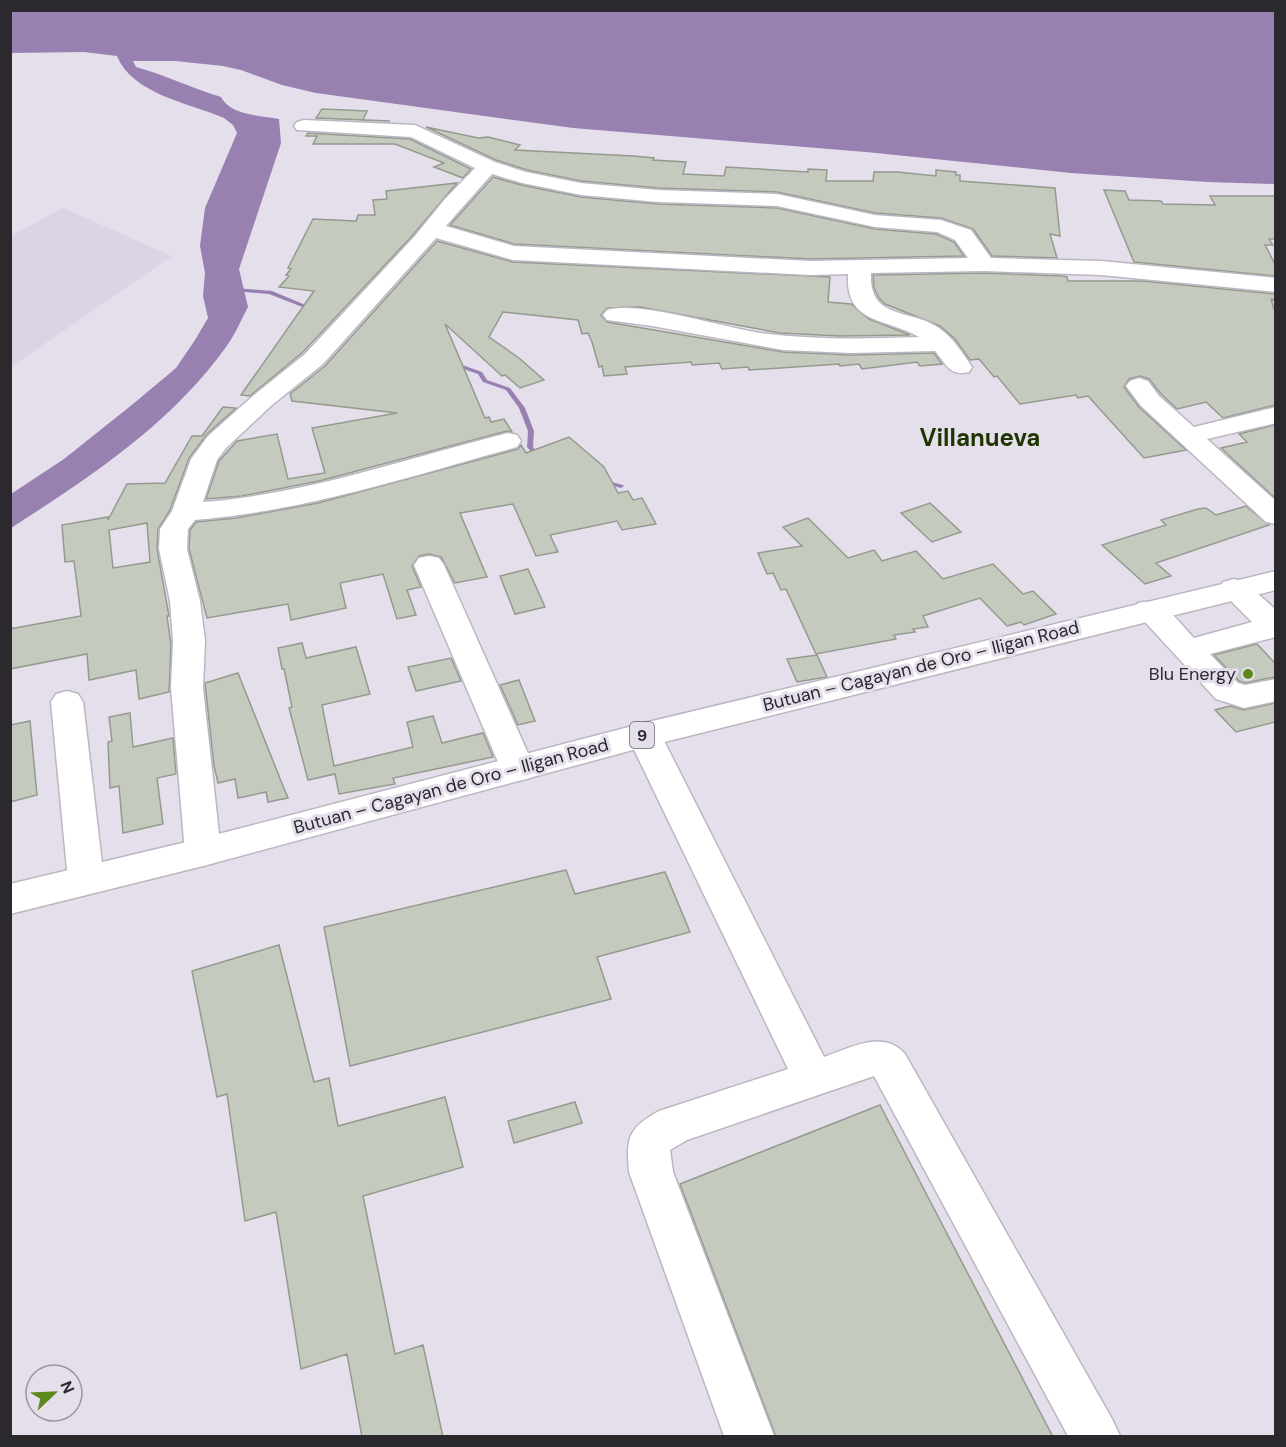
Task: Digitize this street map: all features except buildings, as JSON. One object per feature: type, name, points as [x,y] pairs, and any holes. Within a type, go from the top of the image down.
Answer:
[{"type":"main road","points":[[304,126],[416,131],[488,166],[522,177],[581,189],[648,195],[777,200],[861,218],[941,226],[963,235],[984,264]]},
{"type":"main road","points":[[203,852],[187,688],[189,641],[185,601],[172,537],[174,529],[186,512],[204,459],[217,442],[263,400],[314,359],[434,228],[452,203],[488,166]]},
{"type":"main road","points":[[434,228],[445,234],[513,253],[647,258],[769,267],[984,264],[1141,270],[1275,285]]},
{"type":"main road","points":[[860,267],[859,287],[865,303],[880,313],[924,329],[941,344],[960,367]]},
{"type":"main road","points":[[615,315],[659,319],[787,344],[887,346],[941,344]]},
{"type":"main road","points":[[1138,386],[1150,401],[1275,516]]},
{"type":"main road","points":[[1188,436],[1275,414]]},
{"type":"main road","points":[[186,512],[242,508],[508,441]]},
{"type":"main road","points":[[429,565],[518,769]]},
{"type":"main road","name":"Butuan – Cagayan de Oro – Iligan Road","points":[[10,900],[203,852],[644,735],[1275,580]]},
{"type":"main road","points":[[1234,589],[1275,627]]},
{"type":"main road","points":[[1149,610],[1227,691],[1234,695],[1254,696],[1275,690]]},
{"type":"main road","points":[[1188,650],[1275,627]]},
{"type":"main road","points":[[67,702],[86,880]]},
{"type":"main road","points":[[644,735],[814,1079]]},
{"type":"main road","points":[[750,1437],[651,1172],[648,1144],[656,1135],[674,1125],[814,1079],[872,1057],[884,1059],[891,1067],[1095,1437]]},
{"type":"shaded area","points":[[11,10],[1275,11],[1275,184],[1071,173],[866,152],[573,128],[316,93],[223,66],[175,61],[133,61],[136,67],[221,97],[232,108],[239,111],[279,119],[281,143],[239,269],[248,307],[229,342],[204,375],[180,401],[127,448],[11,528],[11,494],[64,459],[176,368],[208,318],[203,296],[205,273],[200,246],[205,208],[237,133],[233,125],[224,118],[163,96],[135,80],[124,69],[117,56],[84,52],[11,53]]},
{"type":"shaded area","points":[[63,208],[172,256],[11,367],[11,236]]},
{"type":"waterway","points":[[235,290],[270,292],[312,309]]},
{"type":"waterway","points":[[454,364],[480,373],[485,381],[508,389],[522,408],[531,431],[530,447],[534,452],[540,454]]},
{"type":"waterway","points":[[604,482],[621,486]]},
{"type":"place","name":"Blu Energy","points":[[1248,674]]},
{"type":"district","name":"Villanueva","points":[[980,438]]}]
